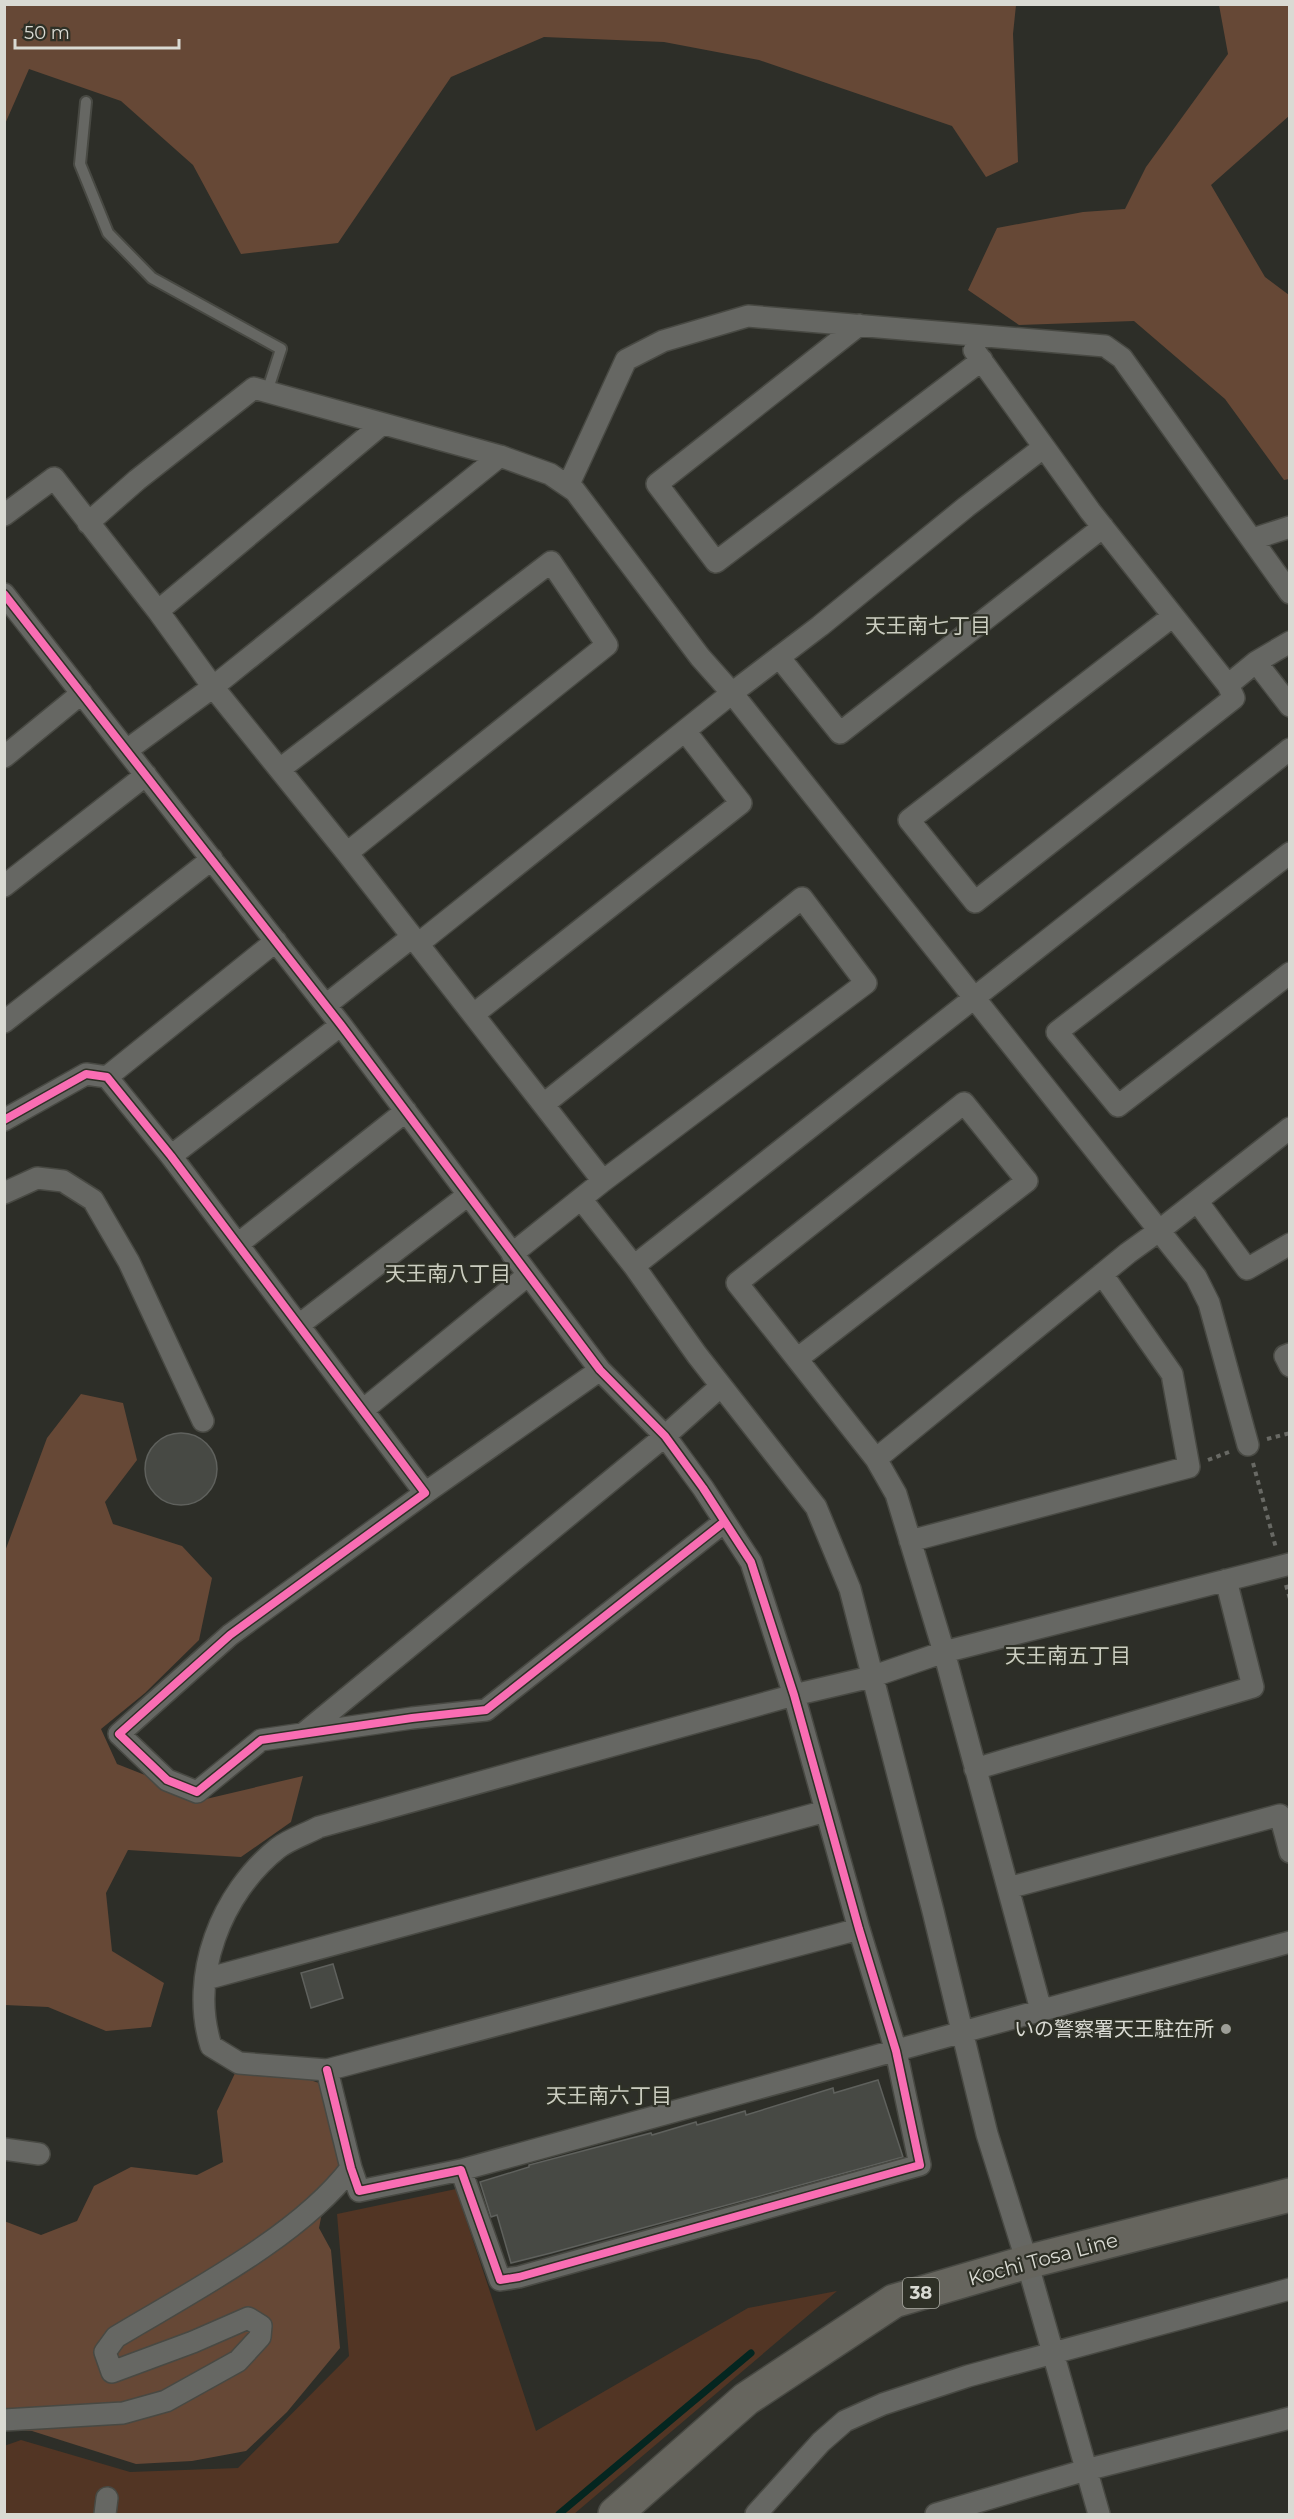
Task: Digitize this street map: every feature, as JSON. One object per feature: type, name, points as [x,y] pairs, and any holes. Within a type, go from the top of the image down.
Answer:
[{"type":"main road","name":"Kochi Tosa Line","points":[[615,2514],[746,2399],[894,2301],[1027,2262],[1290,2195]]},
{"type":"street","points":[[568,486],[626,360],[663,341],[748,316],[1105,346],[1122,358],[1290,593]]},
{"type":"street","points":[[859,325],[657,484],[716,562],[982,360]]},
{"type":"street","points":[[963,334],[1103,527],[1228,685],[1234,698],[975,902],[909,820],[1173,616]]},
{"type":"street","points":[[88,523],[137,480],[254,388],[500,456],[550,474],[575,491],[700,657],[732,693],[1196,1276],[1209,1303],[1248,1445]]},
{"type":"street","points":[[158,611],[381,424]]},
{"type":"street","points":[[326,1005],[415,941],[1044,447]]},
{"type":"street","points":[[127,750],[213,687],[500,456]]},
{"type":"street","points":[[4,515],[54,478],[158,611],[213,687],[347,853],[603,1181]]},
{"type":"street","points":[[779,657],[840,733],[1103,527]]},
{"type":"street","points":[[1253,539],[1290,527]]},
{"type":"street","points":[[280,769],[550,562],[607,645],[347,853]]},
{"type":"street","points":[[8,607],[82,693],[326,1005],[600,1370],[665,1436],[703,1488],[751,1562],[794,1695],[859,1929],[896,2051],[920,2165],[519,2277],[500,2280],[461,2170]]},
{"type":"street","points":[[1228,685],[1256,662],[1290,642]]},
{"type":"street","points":[[1256,662],[1290,706]]},
{"type":"street","points":[[4,757],[82,693]]},
{"type":"street","points":[[474,1014],[741,803],[685,731]]},
{"type":"street","points":[[634,1266],[1290,748]]},
{"type":"street","points":[[4,886],[146,775]]},
{"type":"street","points":[[1290,853],[1057,1032],[1118,1106],[1290,973]]},
{"type":"street","points":[[4,1022],[212,859]]},
{"type":"street","points":[[512,1254],[603,1181],[866,983],[802,898],[544,1104]]},
{"type":"street","points":[[107,1077],[276,941]]},
{"type":"street","points":[[171,1156],[341,1025]]},
{"type":"street","points":[[4,1120],[86,1074],[107,1077],[171,1156],[425,1493]]},
{"type":"street","points":[[798,1359],[1027,1181],[964,1103],[737,1283],[876,1459],[896,1494],[944,1652],[1041,2010]]},
{"type":"street","points":[[238,1244],[406,1111]]},
{"type":"street","points":[[876,1459],[1102,1274],[1290,1128]]},
{"type":"street","points":[[4,1193],[37,1178],[63,1181],[93,1200],[129,1262],[203,1421]]},
{"type":"street","points":[[298,1325],[468,1195]]},
{"type":"street","points":[[581,1199],[634,1266],[721,1386],[816,1507],[850,1588],[987,2134],[1027,2262],[1099,2514]]},
{"type":"street","points":[[1197,1202],[1247,1269],[1290,1244]]},
{"type":"street","points":[[910,1541],[1188,1467],[1172,1374],[1102,1274]]},
{"type":"street","points":[[363,1410],[528,1275]]},
{"type":"street","points":[[1290,1354],[1285,1356],[1290,1366]]},
{"type":"street","points":[[600,1370],[425,1493],[230,1635],[119,1734],[167,1780],[197,1792],[261,1740],[486,1710],[724,1522]]},
{"type":"street","points":[[303,1734],[665,1436],[721,1386]]},
{"type":"street","points":[[859,1929],[327,2070],[239,2062],[211,2046],[205,2028],[203,2001],[210,1953],[229,1903],[246,1880],[279,1847],[319,1827],[794,1695],[871,1677],[944,1652],[1285,1565]]},
{"type":"street","points":[[975,1769],[1253,1687],[1226,1580]]},
{"type":"street","points":[[206,1979],[826,1811]]},
{"type":"street","points":[[1008,1888],[1280,1815],[1290,1852]]},
{"type":"street","points":[[327,2070],[359,2192],[461,2170],[1290,1942]]},
{"type":"street","points":[[4,2149],[39,2154]]},
{"type":"street","points":[[4,2420],[123,2414],[166,2401],[238,2361],[260,2337],[261,2326],[248,2318],[193,2342],[112,2372],[105,2352],[116,2337],[229,2268],[281,2233],[336,2188],[351,2168]]},
{"type":"street","points":[[756,2514],[820,2442],[845,2421],[883,2404],[968,2376],[1290,2289]]},
{"type":"street","points":[[936,2514],[1086,2470],[1290,2418]]},
{"type":"lane","points":[[86,102],[80,164],[108,232],[152,278],[281,349],[267,392]]},
{"type":"path","points":[[1248,1445],[1285,1565]]},
{"type":"shaded area","points":[[4,5],[1016,5],[1013,34],[1018,162],[986,177],[952,126],[759,60],[664,42],[544,37],[451,77],[338,243],[241,254],[193,165],[121,101],[29,69],[5,124]]},
{"type":"shaded area","points":[[1219,5],[1289,5],[1289,116],[1211,185],[1265,277],[1289,295],[1289,479],[1284,480],[1225,399],[1134,321],[1019,325],[968,290],[997,228],[1083,212],[1125,209],[1146,167],[1228,54]]},
{"type":"shaded area","points":[[81,1394],[123,1403],[137,1460],[105,1502],[113,1524],[182,1546],[212,1578],[199,1640],[145,1693],[101,1729],[117,1764],[206,1799],[303,1776],[291,1822],[241,1857],[128,1850],[106,1893],[112,1951],[164,1983],[151,2027],[106,2031],[48,2007],[5,2005],[4,1554],[47,1438]]},
{"type":"shaded area","points":[[237,2069],[295,2075],[319,2083],[341,2165],[328,2182],[319,2228],[331,2250],[340,2348],[287,2412],[246,2451],[192,2461],[136,2464],[32,2431],[5,2429],[4,2221],[41,2235],[77,2221],[94,2186],[131,2167],[197,2175],[223,2162],[217,2111]]},
{"type":"shaded area","points":[[456,2189],[536,2431],[748,2308],[837,2291],[574,2514],[5,2514],[4,2446],[21,2440],[130,2472],[238,2468],[349,2356],[337,2214]]},
{"type":"building","points":[[181,1433],[195,1436],[207,1443],[214,1455],[217,1469],[214,1483],[207,1495],[195,1502],[181,1505],[167,1502],[155,1495],[148,1483],[145,1469],[148,1455],[155,1443],[167,1436]]},
{"type":"building","points":[[333,1964],[343,1998],[311,2008],[301,1973]]},
{"type":"building","points":[[878,2080],[903,2157],[551,2253],[511,2263],[497,2215],[491,2217],[480,2182],[529,2167],[529,2165],[651,2133],[652,2135],[696,2122],[697,2125],[745,2111],[746,2115],[833,2088],[834,2093]]},
{"type":"waterway","points":[[559,2514],[751,2353]]},
{"type":"cycle path","points":[[4,594],[341,1025],[600,1370],[665,1436],[703,1488],[751,1562],[794,1695],[859,1929],[896,2051],[920,2165],[519,2277],[500,2280],[461,2170],[359,2191],[351,2168],[327,2070]]},
{"type":"cycle path","points":[[4,1120],[86,1074],[107,1077],[171,1156],[425,1493],[230,1635],[119,1734],[167,1780],[197,1792],[261,1740],[412,1718],[486,1710],[724,1522]]},
{"type":"place","name":"いの警察署天王駐在所","points":[[1226,2029]]},
{"type":"district","name":"天王南七丁目","points":[[928,625]]},
{"type":"district","name":"天王南八丁目","points":[[448,1273]]},
{"type":"district","name":"天王南五丁目","points":[[1068,1655]]},
{"type":"district","name":"天王南六丁目","points":[[609,2095]]}]
